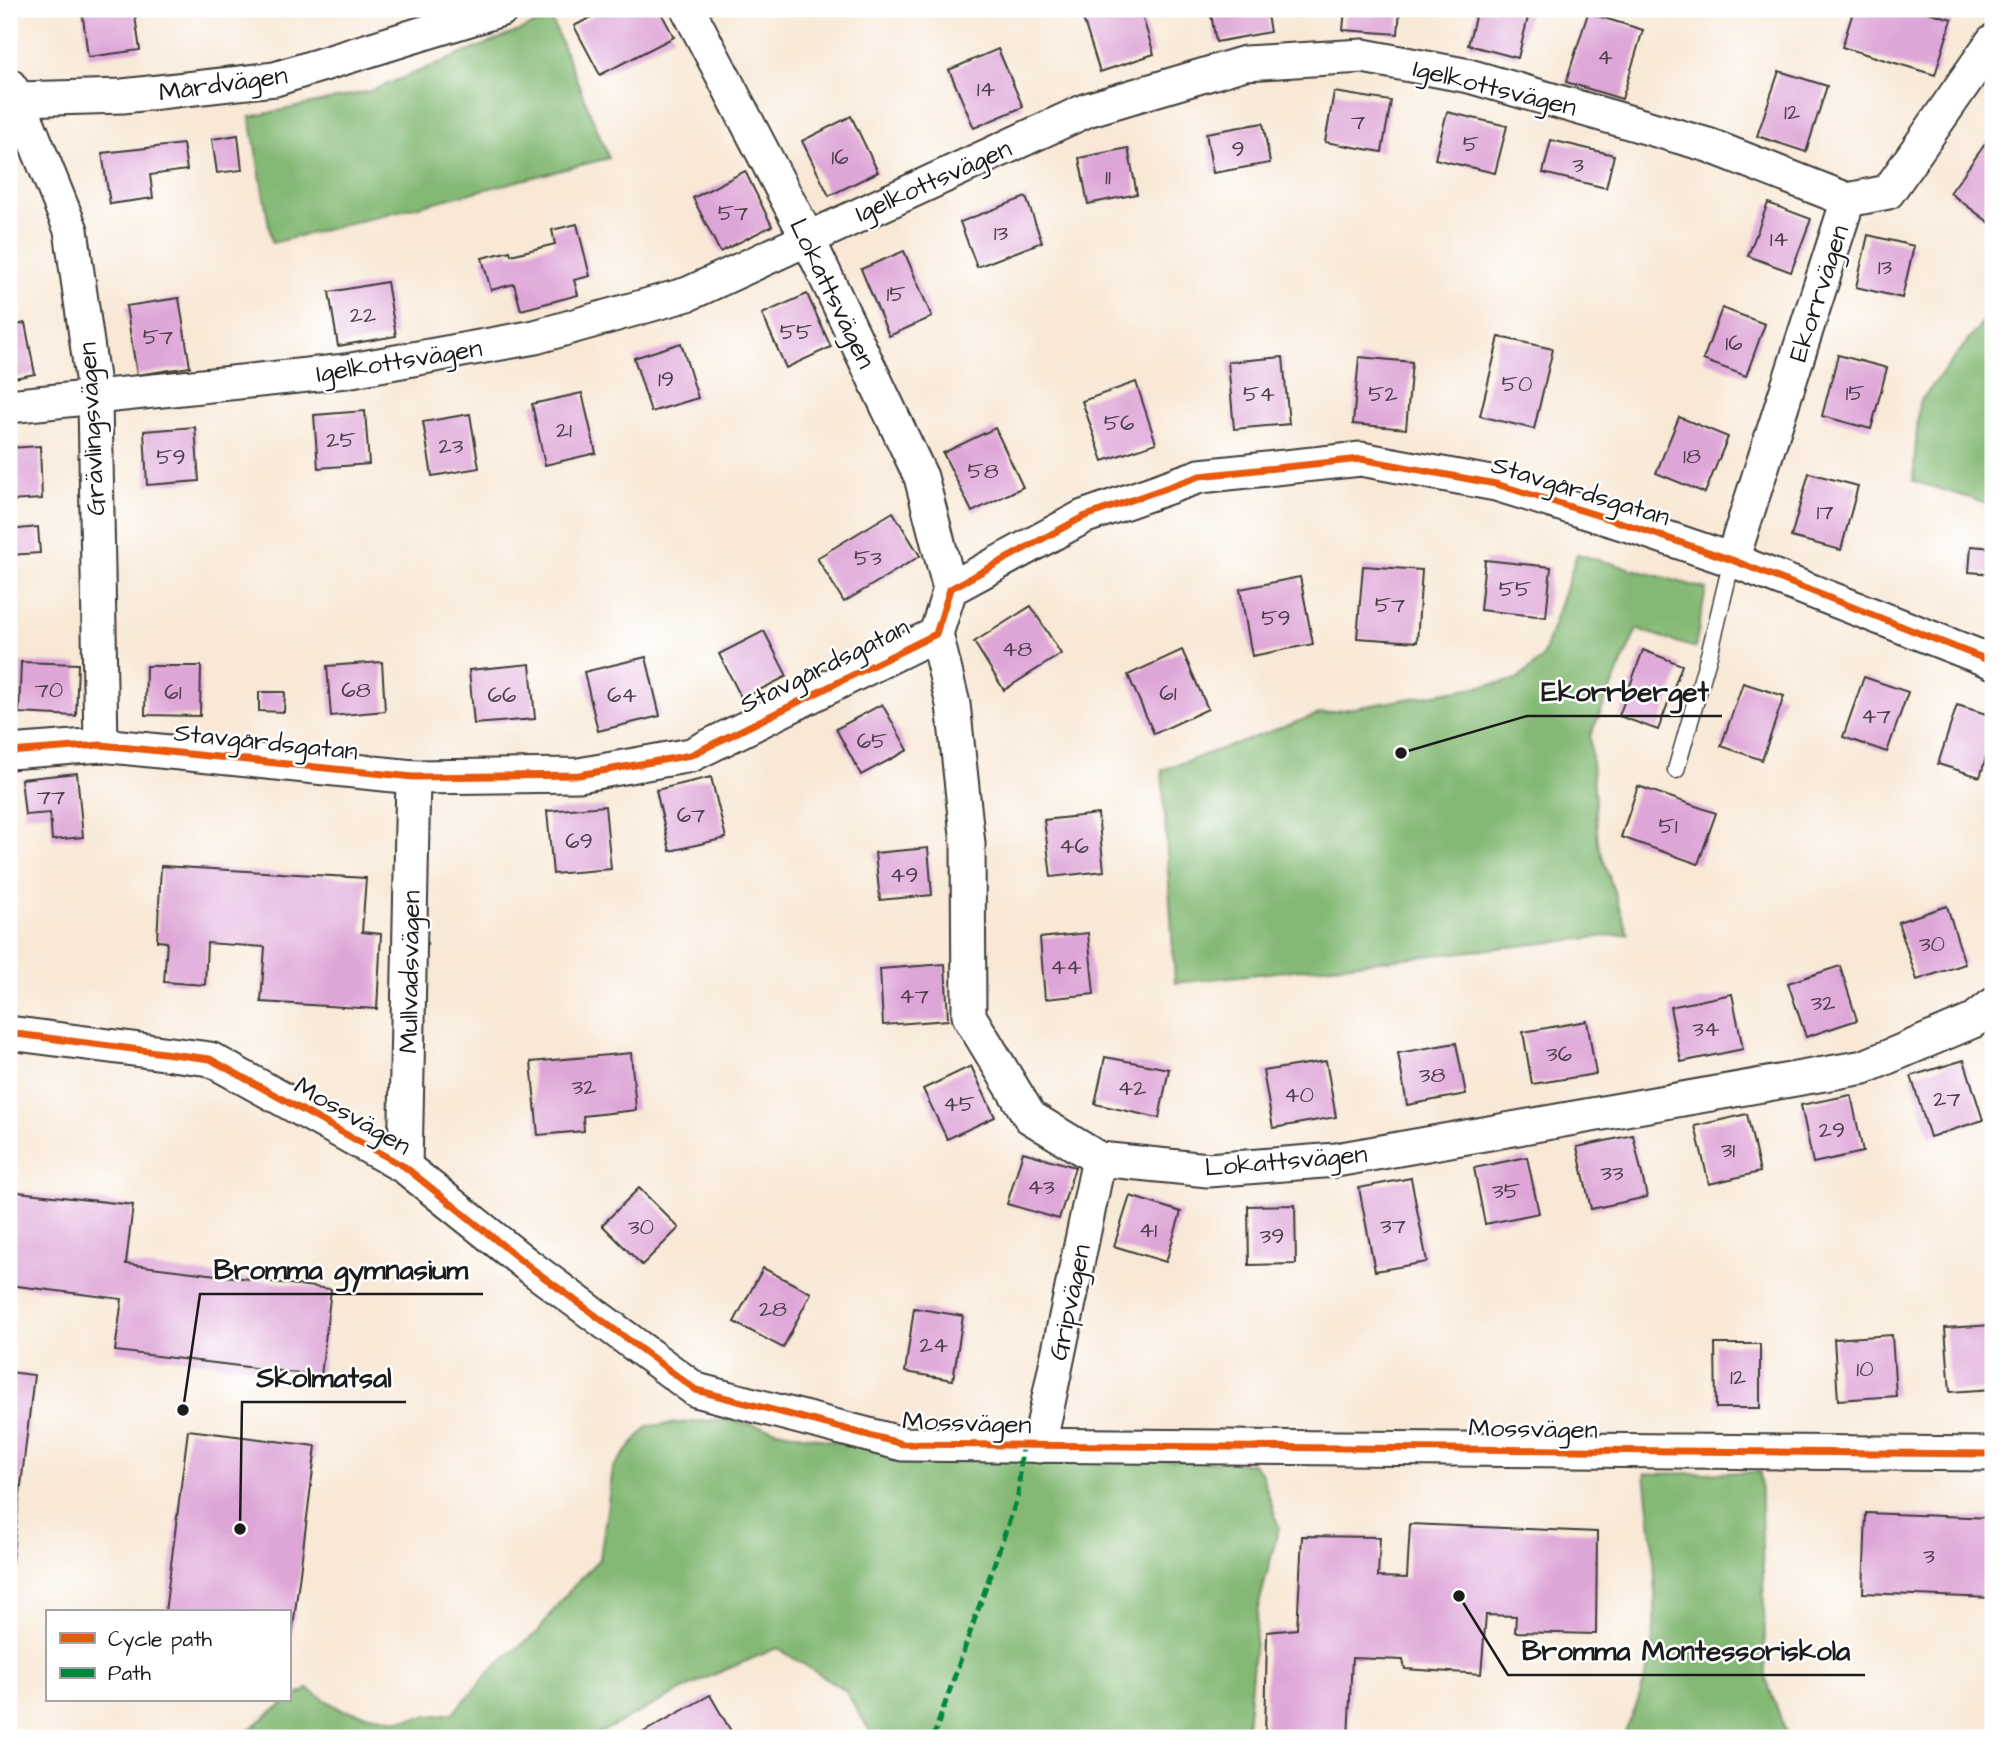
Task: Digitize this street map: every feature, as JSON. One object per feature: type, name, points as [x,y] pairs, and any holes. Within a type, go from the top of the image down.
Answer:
[{"type":"street","name":"Mårdvägen","points":[[13,92],[122,96],[275,79],[502,9]]},
{"type":"street","name":"Lokattsvägen","points":[[688,9],[807,237],[921,477],[950,589]]},
{"type":"street","name":"Ekorrvägen","points":[[1731,560],[1848,200],[1888,192],[1993,41]]},
{"type":"street","name":"Igelkottsvägen","points":[[9,406],[346,371],[535,337],[688,294],[1087,110],[1245,63],[1363,56],[1469,76],[1708,145],[1848,200]]},
{"type":"street","name":"Grävlingsvägen","points":[[13,92],[71,230],[95,398],[102,745]]},
{"type":"street","name":"Stavgårdsgatan","points":[[9,752],[102,745],[414,777],[579,775],[691,755],[936,634],[950,589],[1083,517],[1200,476],[1361,458],[1496,484],[1731,560],[1993,662]]},
{"type":"street","name":"Lokattsvägen","points":[[936,634],[953,704],[968,844],[969,1016],[1030,1117],[1099,1159],[1208,1170],[1349,1158],[1864,1067],[1973,1021],[1993,1005]]},
{"type":"street","name":"Mullvadsvägen","points":[[405,1167],[414,777]]},
{"type":"street","name":"Mossvägen","points":[[9,1033],[210,1059],[405,1167],[526,1264],[696,1390],[903,1444],[1993,1454]]},
{"type":"street","name":"Gripvägen","points":[[1039,1446],[1099,1159]]},
{"type":"lane","points":[[1676,770],[1710,651],[1731,560]]},
{"type":"green space","points":[[551,18],[609,158],[272,243],[250,117],[370,91]]},
{"type":"green space","points":[[1993,309],[1993,505],[1913,481],[1919,403]]},
{"type":"green space","points":[[1577,554],[1706,589],[1695,648],[1637,629],[1590,736],[1598,843],[1628,934],[1175,983],[1162,770],[1319,714],[1517,680],[1542,658]]},
{"type":"green space","points":[[724,1419],[880,1451],[1252,1463],[1261,1472],[1279,1527],[1258,1608],[1246,1738],[874,1738],[845,1690],[777,1648],[706,1678],[590,1738],[240,1738],[271,1712],[308,1689],[342,1710],[399,1720],[453,1713],[499,1662],[538,1632],[562,1599],[600,1558],[613,1468],[648,1426]]},
{"type":"green space","points":[[1760,1472],[1766,1679],[1788,1738],[1622,1738],[1637,1704],[1653,1640],[1655,1576],[1645,1474]]},
{"type":"building","points":[[82,9],[134,9],[140,50],[88,57]]},
{"type":"building","points":[[607,9],[659,9],[674,37],[600,75],[574,26]]},
{"type":"building","points":[[1080,9],[1140,9],[1154,54],[1100,72]]},
{"type":"building","points":[[1210,9],[1266,9],[1270,32],[1216,42]]},
{"type":"building","points":[[1345,9],[1400,9],[1398,34],[1343,30]]},
{"type":"building","points":[[1477,9],[1530,9],[1518,58],[1468,45]]},
{"type":"building","points":[[1854,9],[1917,9],[1952,19],[1935,75],[1842,47]]},
{"type":"building","points":[[1588,13],[1643,30],[1622,99],[1566,82]]},
{"type":"building","points":[[998,49],[1023,107],[974,128],[949,70]]},
{"type":"building","points":[[1779,71],[1827,86],[1806,152],[1757,136]]},
{"type":"building","points":[[1334,92],[1391,101],[1382,152],[1325,142]]},
{"type":"building","points":[[1447,112],[1507,126],[1495,173],[1435,159]]},
{"type":"building","points":[[851,116],[878,172],[829,196],[802,141]]},
{"type":"building","points":[[1263,123],[1270,163],[1213,173],[1206,133]]},
{"type":"building","points":[[1993,133],[1993,219],[1990,223],[1950,193]]},
{"type":"building","points":[[238,135],[242,170],[217,173],[212,139]]},
{"type":"building","points":[[1551,140],[1614,155],[1606,188],[1543,173]]},
{"type":"building","points":[[183,144],[187,170],[150,175],[153,198],[110,204],[102,153]]},
{"type":"building","points":[[1128,148],[1137,194],[1088,204],[1079,158]]},
{"type":"building","points":[[745,171],[772,226],[720,252],[693,198]]},
{"type":"building","points":[[1026,197],[1042,242],[977,267],[960,222]]},
{"type":"building","points":[[1768,203],[1811,219],[1791,272],[1748,256]]},
{"type":"building","points":[[577,224],[590,276],[574,280],[578,295],[521,310],[514,284],[491,290],[482,258],[510,251],[511,255],[555,244],[552,230]]},
{"type":"building","points":[[1868,235],[1914,246],[1902,298],[1856,287]]},
{"type":"building","points":[[904,251],[932,317],[889,336],[861,269]]},
{"type":"building","points":[[387,282],[396,336],[338,346],[329,292]]},
{"type":"building","points":[[807,294],[831,347],[786,368],[762,314]]},
{"type":"building","points":[[179,298],[190,367],[137,375],[126,306]]},
{"type":"building","points":[[1722,308],[1765,324],[1746,376],[1703,360]]},
{"type":"building","points":[[25,323],[35,374],[9,379],[9,327]]},
{"type":"building","points":[[1499,337],[1553,349],[1534,429],[1480,416]]},
{"type":"building","points":[[681,343],[698,398],[651,412],[634,358]]},
{"type":"building","points":[[1838,355],[1887,368],[1871,429],[1822,416]]},
{"type":"building","points":[[1283,357],[1289,424],[1234,429],[1228,362]]},
{"type":"building","points":[[1359,357],[1412,362],[1406,429],[1353,424]]},
{"type":"building","points":[[1136,382],[1156,443],[1103,461],[1082,401]]},
{"type":"building","points":[[582,393],[596,453],[545,465],[532,404]]},
{"type":"building","points":[[365,411],[369,464],[318,468],[314,415]]},
{"type":"building","points":[[470,414],[479,468],[432,476],[423,422]]},
{"type":"building","points":[[1679,417],[1728,437],[1705,493],[1656,473]]},
{"type":"building","points":[[195,427],[199,481],[147,485],[144,431]]},
{"type":"building","points":[[995,428],[1023,487],[972,512],[943,453]]},
{"type":"building","points":[[40,446],[42,499],[9,501],[9,448]]},
{"type":"building","points":[[1809,473],[1858,486],[1841,550],[1791,537]]},
{"type":"building","points":[[893,512],[920,556],[844,602],[817,558]]},
{"type":"building","points":[[38,527],[40,553],[9,555],[9,530]]},
{"type":"building","points":[[1971,546],[1993,548],[1993,574],[1969,572]]},
{"type":"building","points":[[1485,560],[1551,567],[1546,617],[1480,610]]},
{"type":"building","points":[[1363,566],[1422,570],[1417,642],[1357,638]]},
{"type":"building","points":[[1300,577],[1313,644],[1252,656],[1240,589]]},
{"type":"building","points":[[1031,606],[1061,654],[1004,690],[974,642]]},
{"type":"building","points":[[764,631],[787,676],[742,699],[719,654]]},
{"type":"building","points":[[1182,650],[1208,709],[1154,734],[1128,675]]},
{"type":"building","points":[[1643,650],[1682,665],[1658,730],[1619,716]]},
{"type":"building","points":[[646,657],[660,716],[598,731],[584,672]]},
{"type":"building","points":[[21,662],[78,664],[76,716],[19,713]]},
{"type":"building","points":[[382,662],[385,711],[331,716],[327,666]]},
{"type":"building","points":[[530,664],[535,719],[474,724],[469,670]]},
{"type":"building","points":[[146,666],[201,666],[200,716],[145,715]]},
{"type":"building","points":[[1864,677],[1908,692],[1887,752],[1843,737]]},
{"type":"building","points":[[1743,683],[1784,696],[1762,760],[1721,746]]},
{"type":"building","points":[[259,692],[285,692],[284,712],[259,711]]},
{"type":"building","points":[[882,704],[908,750],[861,775],[836,729]]},
{"type":"building","points":[[1957,705],[1993,716],[1993,735],[1980,777],[1938,764]]},
{"type":"building","points":[[77,773],[83,837],[52,840],[50,813],[25,815],[21,779]]},
{"type":"building","points":[[711,777],[726,838],[670,851],[656,790]]},
{"type":"building","points":[[1638,786],[1716,813],[1698,864],[1621,837]]},
{"type":"building","points":[[605,806],[611,869],[553,874],[547,811]]},
{"type":"building","points":[[1098,814],[1104,871],[1051,877],[1044,820]]},
{"type":"building","points":[[928,848],[932,895],[880,900],[875,853]]},
{"type":"building","points":[[161,866],[366,878],[362,932],[381,934],[377,1009],[261,1002],[265,947],[207,943],[205,985],[164,982],[167,942],[157,941]]},
{"type":"building","points":[[1947,906],[1965,964],[1917,980],[1898,922]]},
{"type":"building","points":[[1088,933],[1094,994],[1045,999],[1040,938]]},
{"type":"building","points":[[945,964],[948,1020],[883,1025],[880,969]]},
{"type":"building","points":[[1840,966],[1857,1020],[1806,1037],[1788,983]]},
{"type":"building","points":[[1732,994],[1743,1049],[1681,1062],[1670,1007]]},
{"type":"building","points":[[1587,1021],[1596,1074],[1532,1084],[1523,1032]]},
{"type":"building","points":[[1456,1043],[1466,1094],[1407,1105],[1398,1053]]},
{"type":"building","points":[[631,1053],[636,1110],[583,1116],[584,1131],[538,1135],[531,1062]]},
{"type":"building","points":[[1105,1057],[1169,1069],[1159,1118],[1095,1104]]},
{"type":"building","points":[[1964,1060],[1983,1120],[1930,1137],[1911,1076]]},
{"type":"building","points":[[1326,1061],[1336,1117],[1273,1128],[1263,1071]]},
{"type":"building","points":[[971,1066],[995,1117],[947,1139],[923,1089]]},
{"type":"building","points":[[1851,1095],[1863,1152],[1813,1163],[1801,1105]]},
{"type":"building","points":[[1747,1114],[1760,1172],[1709,1184],[1695,1126]]},
{"type":"building","points":[[1633,1135],[1647,1197],[1591,1209],[1577,1147]]},
{"type":"building","points":[[1023,1152],[1075,1167],[1059,1219],[1007,1204]]},
{"type":"building","points":[[1527,1157],[1539,1213],[1485,1224],[1474,1168]]},
{"type":"building","points":[[1411,1178],[1427,1262],[1375,1271],[1359,1188]]},
{"type":"building","points":[[639,1188],[679,1228],[642,1265],[602,1225]]},
{"type":"building","points":[[9,1191],[133,1205],[126,1264],[331,1289],[321,1376],[115,1351],[122,1299],[9,1285]]},
{"type":"building","points":[[1130,1196],[1181,1212],[1166,1262],[1114,1246]]},
{"type":"building","points":[[1295,1205],[1296,1264],[1249,1265],[1248,1206]]},
{"type":"building","points":[[763,1268],[811,1293],[783,1348],[734,1322]]},
{"type":"building","points":[[914,1308],[963,1316],[953,1380],[905,1372]]},
{"type":"building","points":[[1993,1325],[1993,1389],[1950,1392],[1945,1328]]},
{"type":"building","points":[[1892,1335],[1896,1396],[1838,1400],[1834,1339]]},
{"type":"building","points":[[1715,1344],[1760,1344],[1760,1408],[1716,1408]]},
{"type":"building","points":[[9,1372],[34,1375],[12,1562],[9,1562]]},
{"type":"building","points":[[188,1430],[316,1446],[292,1636],[290,1610],[165,1610]]},
{"type":"building","points":[[1866,1513],[1993,1518],[1993,1598],[1863,1593]]},
{"type":"building","points":[[1410,1524],[1597,1532],[1596,1634],[1515,1632],[1516,1616],[1486,1615],[1481,1674],[1405,1669],[1403,1660],[1352,1658],[1348,1738],[1265,1738],[1267,1632],[1297,1629],[1302,1536],[1380,1537],[1378,1577],[1407,1578]]},
{"type":"building","points":[[710,1695],[735,1738],[633,1738]]},
{"type":"marked path","points":[[933,1738],[1018,1496],[1022,1446]]},
{"type":"cycle path","points":[[9,752],[101,745],[413,777],[579,775],[691,755],[936,634],[950,589],[1083,517],[1200,476],[1361,459],[1496,484],[1632,526],[1732,560],[1993,662]]},
{"type":"cycle path","points":[[9,1033],[210,1059],[405,1167],[526,1264],[696,1390],[903,1444],[1993,1454]]},
{"type":"place","name":"Ekorrberget","points":[[1401,753]]},
{"type":"place","name":"Bromma gymnasium","points":[[183,1410]]},
{"type":"place","name":"Skolmatsal","points":[[240,1529]]},
{"type":"place","name":"Bromma Montessoriskola","points":[[1459,1596]]}]
